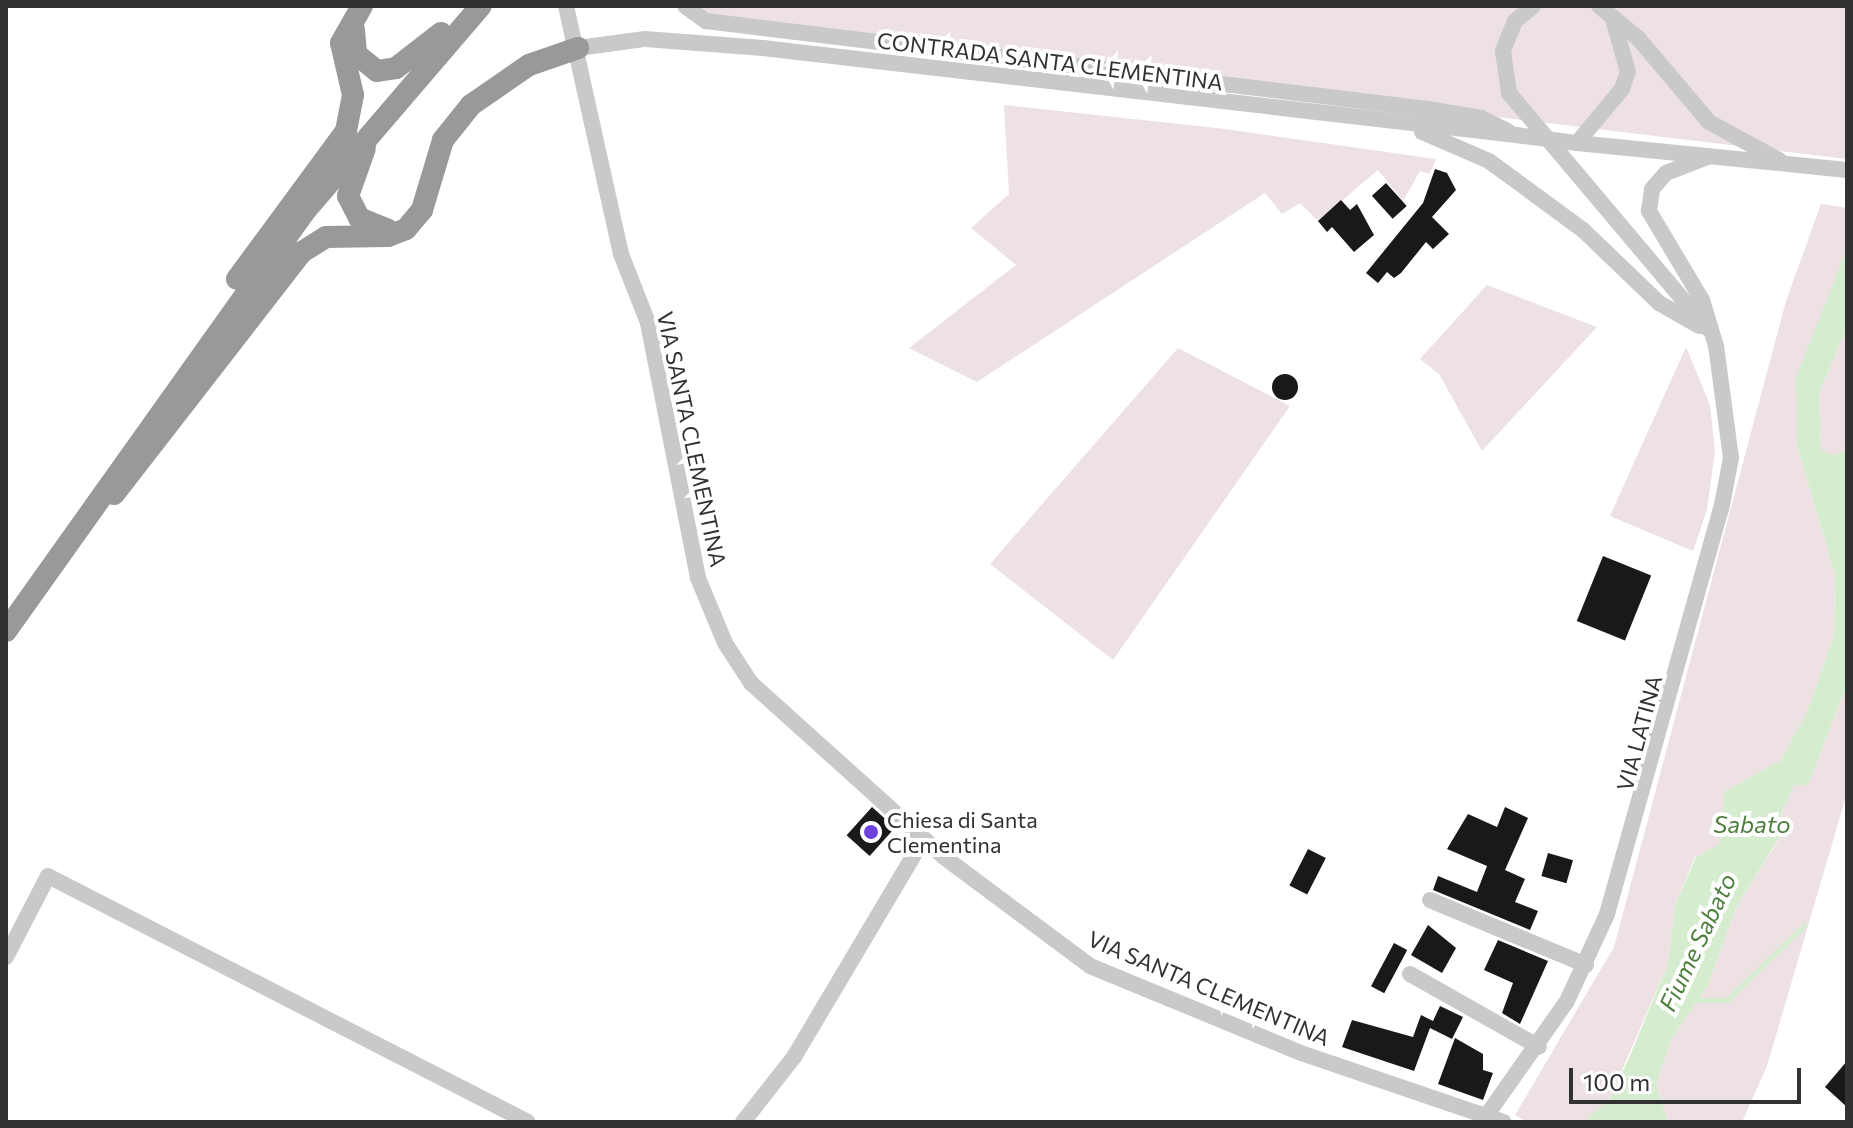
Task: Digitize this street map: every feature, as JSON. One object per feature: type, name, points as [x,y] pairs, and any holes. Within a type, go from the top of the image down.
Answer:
[{"type":"highway","points":[[361,8],[353,48],[365,65],[383,71],[480,6]]},
{"type":"highway","points":[[6,631],[205,345],[387,110],[480,6]]},
{"type":"highway","points":[[205,345],[238,276],[346,131],[353,95],[341,43],[361,8]]},
{"type":"highway","points":[[80,524],[138,469],[302,252],[326,237],[397,233],[422,210],[443,140],[471,105],[529,65],[578,48]]},
{"type":"highway","points":[[387,110],[348,196],[359,218],[397,233]]},
{"type":"street","name":"VIA SANTA CLEMENTINA","points":[[566,6],[578,48],[621,254],[648,323],[698,578],[725,643],[774,710],[923,840],[1090,966],[1301,1053],[1504,1122]]},
{"type":"street","name":"CONTRADA SANTA CLEMENTINA","points":[[685,6],[706,21],[1481,118],[1516,135]]},
{"type":"street","points":[[1533,6],[1515,21],[1503,51],[1509,93],[1711,332]]},
{"type":"street","points":[[1605,10],[1638,38],[1709,122],[1787,165]]},
{"type":"street","points":[[1577,143],[1622,89],[1628,72],[1624,43],[1605,10]]},
{"type":"street","name":"CONTRADA SANTA CLEMENTINA","points":[[578,48],[645,39],[763,48],[1408,126],[1847,170]]},
{"type":"street","points":[[1408,126],[1489,161],[1583,230],[1659,303],[1711,332]]},
{"type":"street","name":"VIA LATINA","points":[[1485,1118],[1539,1047],[1586,965],[1643,803],[1722,505],[1731,458],[1728,405],[1711,332],[1702,300],[1649,211],[1652,189],[1666,173],[1710,156]]},
{"type":"street","points":[[743,1122],[794,1057],[923,840]]},
{"type":"street","points":[[6,957],[48,876],[528,1122]]},
{"type":"street","points":[[1430,900],[1586,965]]},
{"type":"street","points":[[1410,974],[1539,1047]]},
{"type":"shaded area","points":[[688,6],[1847,6],[1847,159],[714,23]]},
{"type":"shaded area","points":[[1004,105],[1225,129],[1436,159],[1430,174],[1420,171],[1403,201],[1378,170],[1318,221],[1300,203],[1282,214],[1265,193],[977,382],[909,348],[1016,265],[971,228],[1009,194]]},
{"type":"shaded area","points":[[1821,204],[1847,208],[1847,248],[1822,313],[1797,445],[1835,575],[1834,635],[1807,712],[1781,760],[1724,792],[1720,845],[1695,857],[1675,905],[1668,964],[1610,1098],[1584,1122],[1527,1122],[1515,1115],[1614,947],[1786,301]]},
{"type":"shaded area","points":[[1487,285],[1597,327],[1482,451],[1439,374],[1420,359]]},
{"type":"shaded area","points":[[1847,327],[1847,450],[1832,455],[1821,450],[1819,393]]},
{"type":"shaded area","points":[[1686,347],[1710,405],[1715,451],[1707,510],[1693,551],[1610,516]]},
{"type":"shaded area","points":[[1178,348],[1290,406],[1113,660],[990,564]]},
{"type":"shaded area","points":[[1847,684],[1847,793],[1767,1066],[1742,1122],[1668,1122],[1656,1084],[1671,1040],[1707,987],[1737,906],[1784,831],[1781,814],[1794,785],[1808,785]]},
{"type":"water","name":"Sabato","points":[[1847,248],[1847,327],[1819,393],[1821,450],[1832,455],[1847,450],[1847,684],[1808,785],[1794,785],[1781,814],[1784,830],[1737,906],[1707,987],[1671,1040],[1656,1084],[1668,1122],[1584,1122],[1610,1098],[1629,1058],[1668,964],[1675,905],[1696,857],[1720,844],[1724,792],[1781,760],[1807,712],[1834,635],[1835,575],[1797,445],[1796,378]]},
{"type":"building","points":[[1435,169],[1447,173],[1456,190],[1432,217],[1449,234],[1433,249],[1426,242],[1401,273],[1394,278],[1387,272],[1378,283],[1366,273],[1423,203]]},
{"type":"building","points":[[1386,183],[1407,206],[1393,219],[1372,196]]},
{"type":"building","points":[[1341,200],[1350,210],[1357,204],[1374,235],[1354,252],[1332,227],[1327,232],[1318,221]]},
{"type":"building","points":[[1285,374],[1294,378],[1298,387],[1294,396],[1285,400],[1276,396],[1272,387],[1276,378]]},
{"type":"building","points":[[1603,556],[1651,575],[1625,640],[1577,621]]},
{"type":"building","name":"Chiesa di Santa Clementina","points":[[872,807],[895,828],[870,856],[847,835]]},
{"type":"building","points":[[1505,807],[1528,818],[1505,870],[1525,879],[1515,902],[1538,911],[1530,930],[1433,890],[1438,876],[1477,892],[1487,866],[1447,849],[1468,814],[1497,827]]},
{"type":"building","points":[[1308,849],[1326,858],[1307,895],[1289,886]]},
{"type":"building","points":[[1548,853],[1573,860],[1566,883],[1541,876]]},
{"type":"building","points":[[1428,925],[1456,948],[1442,973],[1411,955]]},
{"type":"building","points":[[1498,940],[1548,961],[1520,1024],[1502,1013],[1513,983],[1484,970]]},
{"type":"building","points":[[1394,943],[1407,950],[1384,993],[1371,986]]},
{"type":"building","points":[[1440,1006],[1463,1017],[1452,1039],[1430,1028],[1414,1071],[1342,1047],[1352,1020],[1413,1037],[1421,1015],[1433,1021]]},
{"type":"building","points":[[1455,1038],[1483,1054],[1483,1070],[1493,1073],[1483,1100],[1438,1084]]},
{"type":"building","points":[[1847,1061],[1847,1107],[1825,1087]]},
{"type":"waterway","name":"Fiume Sabato","points":[[1693,1000],[1727,1000],[1804,925]]},
{"type":"place","name":"Chiesa di Santa Clementina","points":[[871,832]]}]
